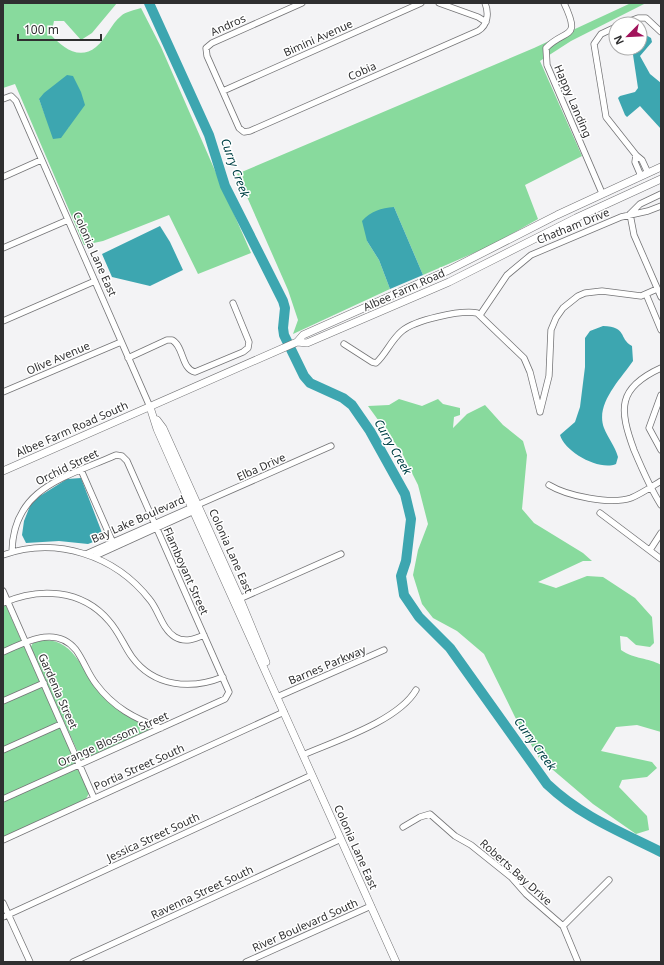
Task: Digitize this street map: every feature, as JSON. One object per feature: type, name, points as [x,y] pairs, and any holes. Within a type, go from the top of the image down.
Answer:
[{"type":"main road","name":"Albee Farm Road","points":[[150,407],[272,354],[297,342],[303,335],[449,270],[602,193],[661,167]]},
{"type":"main road","name":"Albee Farm Road","points":[[297,342],[307,343],[475,270],[602,205],[661,179]]},
{"type":"main road","points":[[540,236],[538,231],[541,228],[613,193],[627,182]]},
{"type":"main road","name":"Colonia Lane East","points":[[150,407],[155,418],[163,428],[195,508],[237,600],[254,632],[277,697],[396,962]]},
{"type":"main road","name":"Albee Farm Road South","points":[[3,471],[150,407]]},
{"type":"street","name":"Andros","points":[[223,91],[206,54],[207,46],[302,3]]},
{"type":"street","name":"Bimini Avenue","points":[[223,91],[421,3]]},
{"type":"street","points":[[439,3],[486,22],[488,12],[485,3]]},
{"type":"street","name":"Happy Landing","points":[[564,3],[571,18],[572,27],[568,34],[546,48],[547,65],[602,193]]},
{"type":"street","points":[[648,20],[661,32]]},
{"type":"street","name":"Cobia","points":[[223,91],[239,128],[244,132],[250,131],[478,31],[486,22]]},
{"type":"street","points":[[608,31],[601,34],[595,41],[599,80],[606,117],[636,155],[642,160],[645,174]]},
{"type":"street","name":"Colonia Lane East","points":[[3,99],[9,96],[14,98],[150,407]]},
{"type":"street","points":[[3,177],[41,160]]},
{"type":"street","points":[[630,214],[640,204],[661,194]]},
{"type":"street","points":[[630,214],[648,211],[661,206]]},
{"type":"street","points":[[630,214],[634,235],[661,297]]},
{"type":"street","name":"Chatham Drive","points":[[480,315],[508,275],[531,255],[630,214]]},
{"type":"street","points":[[3,248],[68,220]]},
{"type":"street","points":[[3,320],[95,281]]},
{"type":"street","points":[[344,344],[376,363],[398,334],[413,324],[462,312],[473,312],[480,315],[524,358],[530,372],[540,412],[549,376],[551,330],[556,318],[563,308],[578,296],[594,291],[618,292],[638,296],[657,289]]},
{"type":"street","points":[[646,294],[661,330]]},
{"type":"street","points":[[128,358],[166,340],[172,340],[178,346],[189,368],[195,372],[243,352],[248,348],[250,342],[233,303]]},
{"type":"street","name":"Olive Avenue","points":[[3,392],[121,342]]},
{"type":"street","points":[[661,368],[645,376],[636,383],[628,394],[624,409],[626,429],[651,487],[661,505]]},
{"type":"street","points":[[661,395],[649,426],[661,450]]},
{"type":"street","name":"Elba Drive","points":[[195,508],[331,446]]},
{"type":"street","name":"Orchid Street","points":[[12,552],[15,528],[20,514],[28,502],[47,486],[116,455],[122,456]]},
{"type":"street","name":"Flamboyant Street","points":[[122,456],[126,461],[223,677],[229,695]]},
{"type":"street","points":[[81,470],[114,544],[95,556]]},
{"type":"street","points":[[549,485],[559,490],[609,501],[632,498],[661,481]]},
{"type":"street","name":"Bay Lake Boulevard","points":[[86,554],[114,544],[195,508]]},
{"type":"street","points":[[600,513],[661,559]]},
{"type":"street","points":[[650,550],[661,533]]},
{"type":"street","points":[[3,555],[12,552],[42,548],[95,556],[120,570],[140,589],[154,606],[166,628],[175,637],[187,640],[204,635]]},
{"type":"street","points":[[237,600],[341,554]]},
{"type":"street","name":"Gardenia Street","points":[[3,591],[5,602],[26,642],[94,798]]},
{"type":"street","points":[[5,602],[28,594],[42,592],[60,594],[81,600],[103,614],[114,627],[136,662],[159,679],[172,684],[192,686],[208,683],[223,677]]},
{"type":"street","points":[[3,652],[37,638],[48,637],[59,639],[69,644],[76,651],[96,684],[110,700],[130,715],[161,728]]},
{"type":"street","name":"Barnes Parkway","points":[[277,697],[384,650]]},
{"type":"street","points":[[3,701],[44,683]]},
{"type":"street","points":[[303,755],[388,717],[408,702],[416,690]]},
{"type":"street","name":"Orange Blossom Street","points":[[3,799],[225,699],[229,695]]},
{"type":"street","name":"Portia Street South","points":[[3,840],[284,712]]},
{"type":"street","points":[[3,750],[61,724]]},
{"type":"street","name":"Jessica Street South","points":[[6,916],[312,775]]},
{"type":"street","name":"Roberts Bay Drive","points":[[403,827],[425,814],[432,815],[455,836],[471,844],[510,877],[526,894],[563,926],[578,962]]},
{"type":"street","name":"Ravenna Street South","points":[[73,962],[341,839]]},
{"type":"street","points":[[563,926],[609,880]]},
{"type":"street","points":[[3,903],[6,916],[30,962]]},
{"type":"street","name":"River Boulevard South","points":[[246,962],[371,906]]},
{"type":"green space","points":[[3,3],[117,3],[92,33],[81,40],[64,21],[54,21],[51,35],[60,44],[77,53],[90,51],[96,47],[121,16],[141,8],[161,47],[251,253],[198,274],[169,215],[103,241],[84,245],[15,84],[3,88]],"holes":[[[39,99],[69,128],[45,115]]]},
{"type":"green space","points":[[631,3],[646,3],[620,16],[608,16],[608,22],[571,41],[540,61],[582,156],[525,185],[538,219],[490,246],[423,275],[394,207],[367,241],[379,260],[390,289],[293,334],[298,320],[288,290],[237,174],[534,48]]},
{"type":"green space","points":[[399,399],[422,406],[438,399],[443,404],[460,408],[460,415],[454,417],[453,428],[467,414],[485,405],[503,425],[523,441],[527,455],[522,509],[534,523],[583,553],[592,561],[583,561],[538,582],[556,588],[587,576],[603,577],[635,598],[652,617],[654,643],[650,647],[636,645],[627,637],[620,636],[621,650],[661,665],[661,732],[637,725],[616,727],[601,751],[652,762],[657,768],[647,777],[622,780],[619,787],[647,816],[649,830],[636,834],[593,804],[539,758],[515,717],[484,654],[457,631],[433,618],[422,604],[413,575],[418,550],[428,524],[418,485],[402,453],[368,406],[389,405]]},
{"type":"green space","points":[[3,599],[89,793],[86,799],[3,837]]},
{"type":"green space","points":[[43,640],[55,641],[72,652],[103,696],[124,714],[149,727],[149,731],[85,760],[81,759],[30,648],[33,643]]},
{"type":"water","points":[[648,36],[651,38],[652,42],[648,47]]},
{"type":"water","points":[[633,56],[640,56],[650,74],[661,83],[661,129],[640,106],[627,117],[625,115],[618,98],[620,96],[635,92],[638,88]]},
{"type":"water","points":[[67,75],[73,76],[81,92],[85,105],[61,138],[53,139],[39,99],[44,93]]},
{"type":"water","points":[[394,207],[423,275],[390,289],[379,260],[367,241],[362,221],[376,211]]},
{"type":"water","points":[[160,226],[170,242],[183,270],[150,286],[112,277],[102,254]]},
{"type":"water","points":[[603,326],[616,328],[622,333],[625,340],[632,346],[633,361],[610,393],[603,410],[602,419],[604,428],[618,457],[616,464],[609,465],[601,465],[592,462],[575,453],[568,448],[560,435],[575,422],[580,407],[585,367],[585,338],[590,331]]},
{"type":"water","points":[[81,478],[104,538],[88,544],[59,541],[26,543],[22,535],[24,521],[32,501],[67,479]]},
{"type":"waterway","name":"Curry Creek","points":[[149,3],[209,135],[225,186],[283,301],[285,308],[283,328],[284,335],[304,376],[310,383],[343,398],[352,405],[370,431],[405,494],[411,519],[406,561],[401,576],[404,595],[419,617],[450,648],[547,784],[560,796],[587,814],[661,852]]}]
